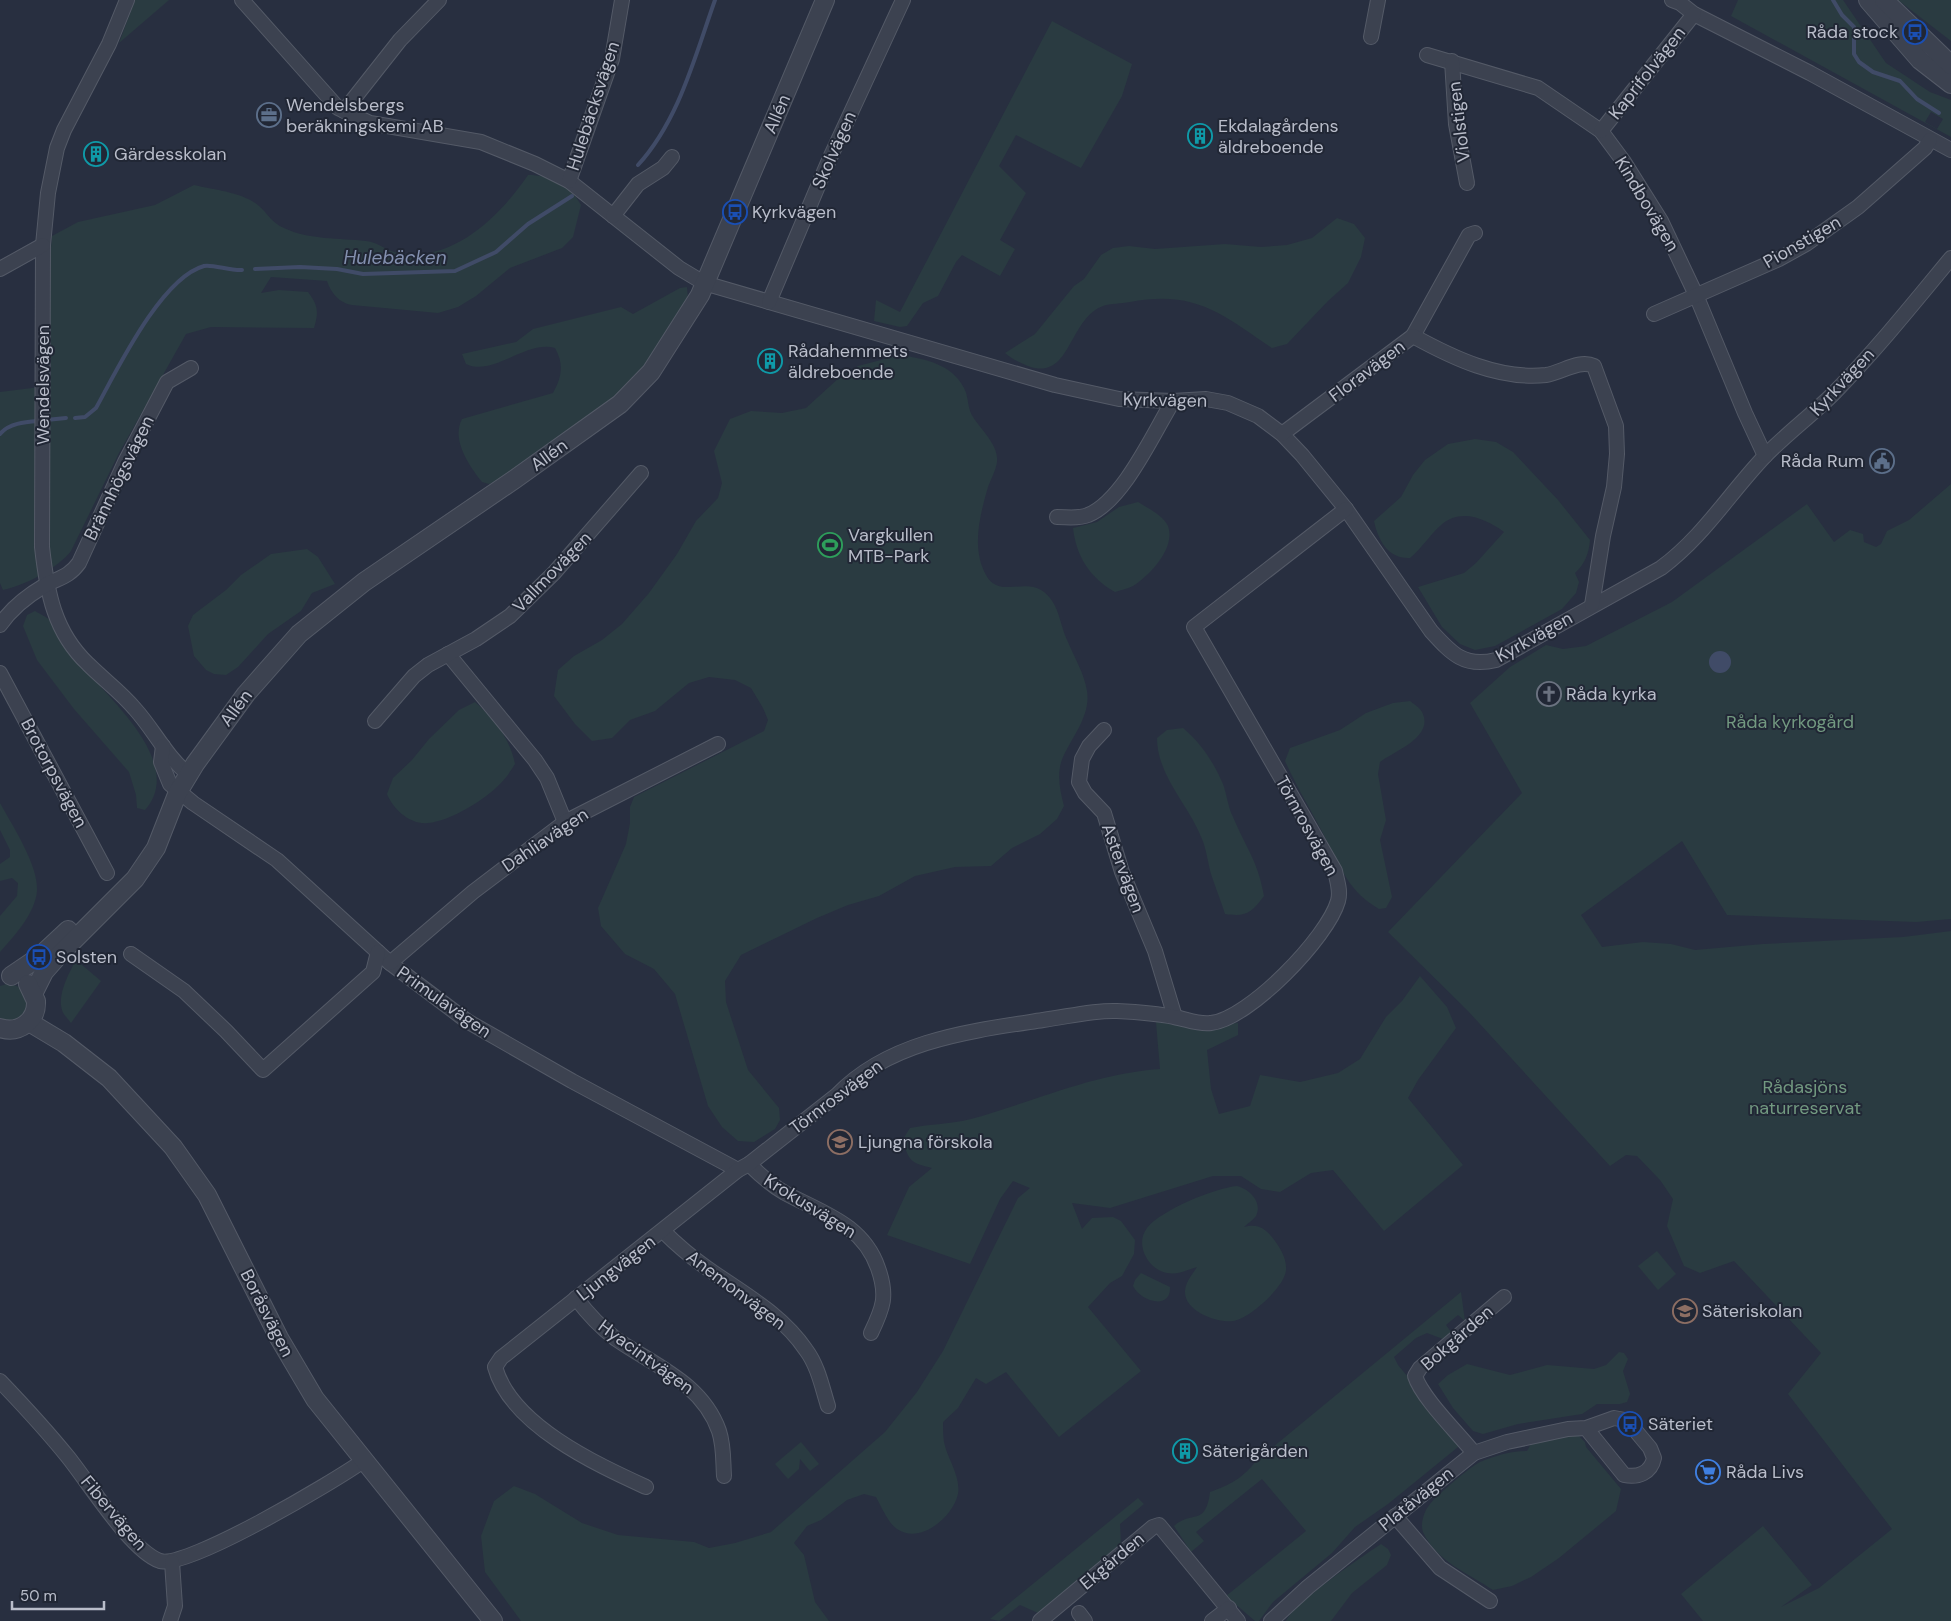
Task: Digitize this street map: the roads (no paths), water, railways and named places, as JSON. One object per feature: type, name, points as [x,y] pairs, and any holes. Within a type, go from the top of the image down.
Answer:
[{"type":"street","name":"Wendelsvägen","points":[[127,0],[109,44],[66,124],[57,148],[48,193],[43,245],[42,547],[46,585],[56,620],[72,646],[87,664],[127,699],[174,761],[188,774]]},
{"type":"street","name":"Kyrkvägen","points":[[242,0],[338,108],[370,123],[394,129],[481,142],[527,160],[569,181],[679,268],[704,283],[1056,385],[1119,399],[1173,401],[1206,399],[1228,403],[1258,416],[1282,434],[1346,509],[1431,631],[1448,649],[1460,658],[1473,663],[1496,660],[1661,568],[1680,554],[1766,456],[1799,427],[1854,373],[1951,258]]},
{"type":"street","points":[[344,111],[400,40],[438,0]]},
{"type":"street","name":"Hulebäcksvägen","points":[[569,181],[612,59],[622,0]]},
{"type":"street","name":"Allén","points":[[34,992],[37,983],[59,955],[135,879],[156,848],[163,825],[188,774],[246,694],[299,634],[364,582],[515,479],[620,404],[639,387],[655,367],[685,322],[704,283],[825,0]]},
{"type":"street","name":"Skolvägen","points":[[769,302],[829,160],[903,0]]},
{"type":"street","points":[[1371,37],[1378,0]]},
{"type":"street","points":[[1672,0],[1680,3],[1694,14],[1810,73],[1951,150]]},
{"type":"street","points":[[1868,0],[1920,60],[1951,84]]},
{"type":"street","points":[[1884,0],[1951,64]]},
{"type":"street","name":"Kaprifolvägen","points":[[1601,131],[1694,14]]},
{"type":"street","name":"Kindbovägen","points":[[1427,55],[1538,88],[1601,131],[1630,170],[1657,214],[1696,295],[1745,414],[1766,456]]},
{"type":"street","name":"Violstigen","points":[[1452,62],[1456,124],[1467,183]]},
{"type":"street","name":"Pionstigen","points":[[1654,314],[1779,259],[1832,228],[1925,148],[1930,140]]},
{"type":"street","points":[[613,216],[638,184],[663,168],[672,157]]},
{"type":"street","points":[[1412,336],[1469,235],[1475,233]]},
{"type":"street","points":[[0,269],[43,245]]},
{"type":"street","name":"Floravägen","points":[[1282,434],[1412,336],[1435,348],[1488,370],[1516,375],[1548,375],[1588,363],[1597,368],[1616,426],[1617,454],[1614,486],[1603,536],[1592,605]]},
{"type":"street","name":"Brännhögsvägen","points":[[46,585],[72,573],[79,563],[125,462],[167,382],[191,368]]},
{"type":"street","points":[[1057,517],[1087,516],[1108,502],[1119,491],[1173,401]]},
{"type":"street","name":"Vallmovägen","points":[[375,721],[414,676],[428,665],[510,616],[554,573],[641,473]]},
{"type":"street","name":"Törnrosvägen","points":[[744,1167],[847,1085],[879,1063],[911,1048],[963,1034],[1103,1011],[1146,1012],[1211,1024],[1235,1016],[1251,1004],[1292,965],[1325,929],[1339,899],[1335,871],[1194,627],[1346,509]]},
{"type":"street","points":[[0,625],[8,614],[46,585]]},
{"type":"street","points":[[448,654],[535,760],[547,778],[565,822]]},
{"type":"street","name":"Brotorpsvägen","points":[[0,673],[107,873]]},
{"type":"street","name":"Astervägen","points":[[1104,730],[1089,746],[1082,759],[1079,782],[1085,793],[1104,813],[1122,872],[1155,951],[1175,1017]]},
{"type":"street","name":"Dahliavägen","points":[[390,963],[487,880],[565,822],[718,744]]},
{"type":"street","points":[[163,746],[161,756],[164,770],[170,784],[178,792]]},
{"type":"street","name":"Primulavägen","points":[[178,792],[276,860],[390,963],[467,1021],[517,1051],[744,1167]]},
{"type":"street","name":"Allén","points":[[6,977],[39,957],[118,885],[152,837],[163,825]]},
{"type":"street","points":[[131,954],[184,992],[226,1031],[263,1070],[373,972],[378,952]]},
{"type":"street","points":[[0,1028],[13,1030],[29,1022],[36,1005],[34,992],[27,983],[6,977]]},
{"type":"street","name":"Boråsvägen","points":[[29,1022],[64,1043],[109,1078],[132,1101],[187,1166],[229,1237],[298,1373],[315,1399],[493,1621]]},
{"type":"street","name":"Ljungvägen","points":[[646,1487],[609,1470],[555,1439],[537,1424],[508,1393],[498,1377],[495,1367],[501,1358],[744,1167]]},
{"type":"street","name":"Krokusvägen","points":[[744,1167],[784,1192],[851,1227],[868,1246],[875,1258],[884,1289],[882,1311],[871,1334]]},
{"type":"street","name":"Anemonvägen","points":[[663,1231],[706,1268],[772,1312],[795,1334],[807,1351],[818,1373],[828,1406]]},
{"type":"street","name":"Bokgården","points":[[1474,1452],[1433,1403],[1415,1376],[1420,1368],[1504,1296]]},
{"type":"street","name":"Hyacintvägen","points":[[576,1298],[605,1330],[682,1380],[697,1394],[707,1408],[718,1430],[722,1444],[724,1476]]},
{"type":"street","name":"Fibervägen","points":[[0,1381],[68,1456],[132,1541],[145,1553],[162,1561],[172,1562]]},
{"type":"street","name":"Platåvägen","points":[[1271,1621],[1301,1592],[1474,1452],[1507,1442],[1568,1429],[1586,1428],[1614,1418],[1626,1420],[1650,1448],[1654,1458],[1653,1465],[1642,1474],[1634,1477],[1624,1475],[1586,1428]]},
{"type":"street","points":[[170,1621],[175,1606],[172,1562],[200,1552],[248,1528],[363,1461]]},
{"type":"street","points":[[1395,1516],[1440,1568],[1490,1601]]},
{"type":"street","name":"Ekgården","points":[[1040,1621],[1153,1527],[1159,1525],[1238,1621]]},
{"type":"street","points":[[1212,1621],[1228,1608]]},
{"type":"water","points":[[1720,651],[1728,654],[1731,662],[1728,670],[1720,673],[1712,670],[1709,662],[1712,654]]},
{"type":"waterway","name":"Hulebäcken","points":[[638,165],[665,128],[675,108],[693,65],[715,0]]},
{"type":"waterway","points":[[1833,0],[1842,15],[1854,27],[1854,54],[1859,62],[1873,72],[1900,81],[1917,99],[1939,113]]},
{"type":"waterway","name":"Hulebäcken","points":[[255,269],[300,267],[337,269],[363,274],[455,271],[496,252],[528,224],[572,196]]},
{"type":"waterway","name":"Hulebäcken","points":[[75,418],[85,417],[96,408],[142,327],[156,306],[172,288],[188,274],[204,266],[242,270]]},
{"type":"waterway","name":"Hulebäcken","points":[[46,420],[66,418]]},
{"type":"waterway","name":"Hulebäcken","points":[[0,434],[13,425],[39,421]]},
{"type":"place","name":"Råda stock","points":[[1915,32]]},
{"type":"place","name":"Wendelsbergs beräkningskemi AB","points":[[269,115]]},
{"type":"place","name":"Ekdalagårdens äldreboende","points":[[1200,136]]},
{"type":"place","name":"Gärdesskolan","points":[[96,154]]},
{"type":"place","name":"Kyrkvägen","points":[[735,212]]},
{"type":"place","name":"Rådahemmets äldreboende","points":[[770,361]]},
{"type":"place","name":"Råda Rum","points":[[1882,461]]},
{"type":"place","name":"Vargkullen MTB-Park","points":[[830,545]]},
{"type":"place","name":"Råda kyrka","points":[[1549,694]]},
{"type":"place","name":"Solsten","points":[[39,957]]},
{"type":"place","name":"Ljungna förskola","points":[[840,1142]]},
{"type":"place","name":"Säteriskolan","points":[[1685,1311]]},
{"type":"place","name":"Säteriet","points":[[1630,1424]]},
{"type":"place","name":"Säterigården","points":[[1185,1451]]},
{"type":"place","name":"Råda Livs","points":[[1708,1472]]},
{"type":"park label","name":"Råda kyrkogård","points":[[1790,722]]},
{"type":"park label","name":"Rådasjöns naturreservat","points":[[1805,1097]]}]
